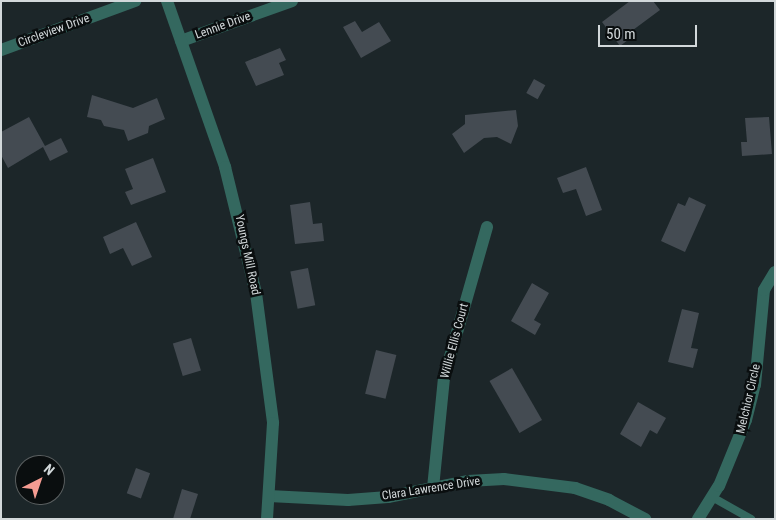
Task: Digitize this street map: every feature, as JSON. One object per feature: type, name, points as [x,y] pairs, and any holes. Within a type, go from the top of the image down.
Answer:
[{"type":"street","name":"Circleview Drive","points":[[1,50],[135,1]]},
{"type":"street","name":"Youngs Mill Road","points":[[167,1],[225,166],[256,294],[273,423],[267,519]]},
{"type":"street","name":"Lennie Drive","points":[[181,41],[292,1]]},
{"type":"street","name":"Willie Ellis Court","points":[[433,488],[444,378],[487,228]]},
{"type":"street","name":"Melchior Circle","points":[[698,519],[712,497],[746,420],[755,385],[764,290],[775,272]]},
{"type":"street","name":"Clara Lawrence Drive","points":[[269,496],[348,500],[504,479],[540,482],[575,488],[609,500],[645,519]]},
{"type":"lane","points":[[712,497],[751,519]]},
{"type":"building","points":[[630,1],[653,1],[660,10],[633,30],[636,34],[620,46],[602,22]]},
{"type":"building","points":[[355,21],[362,32],[379,22],[391,41],[361,58],[343,27]]},
{"type":"building","points":[[280,48],[286,60],[279,63],[284,75],[256,86],[245,62]]},
{"type":"building","points":[[534,79],[545,85],[538,99],[526,93]]},
{"type":"building","points":[[92,95],[133,108],[157,98],[165,119],[149,126],[148,133],[128,141],[124,130],[104,126],[101,120],[87,117]]},
{"type":"building","points":[[516,110],[518,126],[511,144],[497,137],[484,138],[464,153],[452,134],[465,124],[465,115]]},
{"type":"building","points":[[29,117],[45,146],[61,138],[68,152],[50,161],[43,147],[8,168],[1,155],[1,132]]},
{"type":"building","points":[[769,117],[772,154],[742,156],[741,142],[747,142],[745,118]]},
{"type":"building","points":[[153,158],[166,192],[131,205],[125,192],[133,189],[125,169]]},
{"type":"building","points":[[586,167],[602,210],[586,216],[576,189],[563,193],[557,178]]},
{"type":"building","points":[[689,197],[706,205],[685,252],[661,241],[678,203],[685,206]]},
{"type":"building","points":[[310,202],[313,224],[322,223],[324,241],[295,244],[290,205]]},
{"type":"building","points":[[136,222],[152,257],[132,266],[123,248],[110,254],[103,237]]},
{"type":"building","points":[[308,268],[315,305],[298,309],[290,271]]},
{"type":"building","points":[[532,283],[549,293],[534,320],[541,324],[535,335],[511,321]]},
{"type":"building","points":[[682,309],[699,313],[691,348],[698,349],[693,368],[668,362]]},
{"type":"building","points":[[191,338],[201,371],[183,376],[173,344]]},
{"type":"building","points":[[376,350],[396,355],[385,399],[365,394]]},
{"type":"building","points":[[512,368],[542,420],[519,433],[489,381]]},
{"type":"building","points":[[638,402],[666,418],[657,434],[650,430],[641,447],[620,434]]},
{"type":"building","points":[[136,468],[150,473],[141,499],[127,493]]},
{"type":"building","points":[[182,489],[198,494],[190,519],[173,519]]}]
